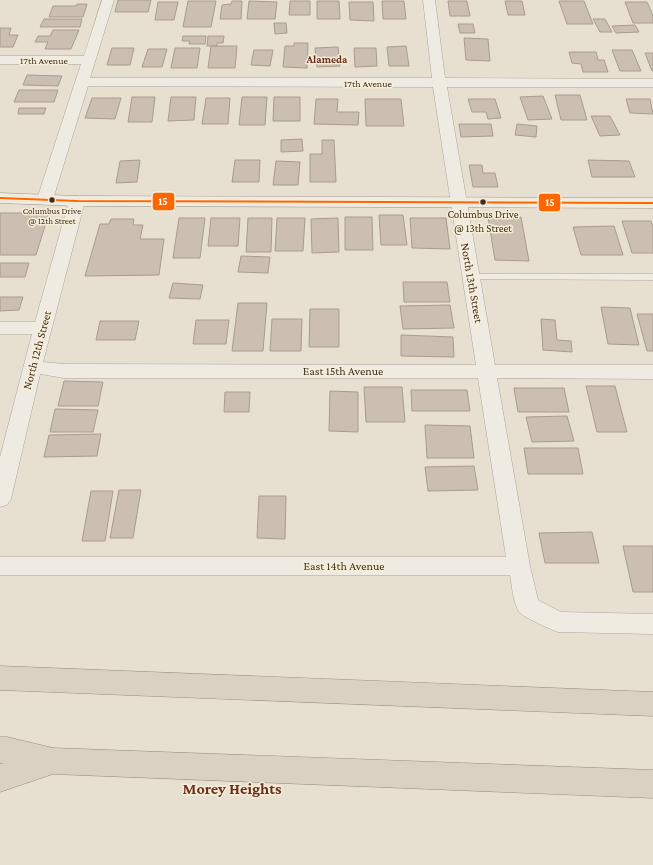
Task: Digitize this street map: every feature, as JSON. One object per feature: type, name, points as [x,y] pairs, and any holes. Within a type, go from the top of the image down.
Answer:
[{"type":"highway","points":[[0,678],[653,704]]},
{"type":"highway","points":[[0,750],[7,750],[53,761],[653,784]]},
{"type":"highway","points":[[0,778],[53,761]]},
{"type":"main road","points":[[0,198],[77,201],[653,203]]},
{"type":"street","points":[[45,199],[108,0]]},
{"type":"street","name":"North 13th Street","points":[[429,0],[439,83],[519,566]]},
{"type":"street","name":"17th Avenue","points":[[0,60],[88,60]]},
{"type":"street","name":"17th Avenue","points":[[82,82],[653,83]]},
{"type":"street","name":"North 12th Street","points":[[1,493],[42,328],[77,201]]},
{"type":"street","points":[[0,328],[42,328]]},
{"type":"street","name":"East 15th Avenue","points":[[32,367],[71,371],[653,372]]},
{"type":"street","name":"East 14th Avenue","points":[[0,566],[519,566]]},
{"type":"street","points":[[519,566],[528,606],[558,622],[653,624]]},
{"type":"lane","points":[[471,277],[653,277]]},
{"type":"building","points":[[118,0],[151,0],[148,12],[115,12]]},
{"type":"building","points":[[188,1],[216,1],[211,27],[183,27]]},
{"type":"building","points":[[232,1],[242,1],[241,19],[220,19],[222,5],[231,4]]},
{"type":"building","points":[[249,1],[277,2],[275,19],[247,19]]},
{"type":"building","points":[[290,1],[310,1],[310,15],[289,15]]},
{"type":"building","points":[[317,1],[339,1],[340,19],[317,19]]},
{"type":"building","points":[[382,1],[404,1],[406,19],[383,19]]},
{"type":"building","points":[[448,1],[467,1],[470,16],[450,16]]},
{"type":"building","points":[[505,1],[522,1],[525,15],[508,15]]},
{"type":"building","points":[[559,1],[584,1],[593,24],[567,24]]},
{"type":"building","points":[[158,2],[178,2],[174,20],[155,20]]},
{"type":"building","points":[[349,2],[373,2],[374,21],[350,20]]},
{"type":"building","points":[[625,2],[647,2],[653,16],[653,23],[633,23]]},
{"type":"building","points":[[77,4],[87,4],[83,17],[49,17],[53,6],[76,6]]},
{"type":"building","points":[[44,19],[82,19],[80,27],[40,27]]},
{"type":"building","points":[[593,19],[605,19],[612,32],[600,32]]},
{"type":"building","points":[[274,23],[286,23],[287,33],[275,34]]},
{"type":"building","points":[[458,24],[473,24],[475,33],[460,33]]},
{"type":"building","points":[[635,25],[639,32],[616,33],[612,26]]},
{"type":"building","points":[[0,28],[11,28],[9,35],[18,35],[13,47],[0,47]]},
{"type":"building","points":[[53,30],[79,30],[71,49],[45,49],[48,42],[35,42],[38,36],[50,36]]},
{"type":"building","points":[[183,36],[206,36],[205,44],[189,44],[190,41],[182,41]]},
{"type":"building","points":[[208,36],[224,36],[223,43],[217,43],[217,46],[207,46]]},
{"type":"building","points":[[464,38],[488,39],[490,61],[466,60]]},
{"type":"building","points":[[294,43],[308,43],[307,68],[283,67],[285,46],[294,46]]},
{"type":"building","points":[[211,46],[237,46],[235,68],[208,68]]},
{"type":"building","points":[[406,46],[409,66],[389,66],[387,47]]},
{"type":"building","points":[[338,47],[340,66],[317,67],[315,48]]},
{"type":"building","points":[[112,48],[134,48],[130,65],[107,65]]},
{"type":"building","points":[[175,48],[200,48],[197,68],[171,68]]},
{"type":"building","points":[[354,48],[376,48],[377,66],[355,67]]},
{"type":"building","points":[[148,49],[167,49],[162,67],[142,67]]},
{"type":"building","points":[[254,50],[273,50],[270,66],[251,65]]},
{"type":"building","points":[[612,50],[632,50],[641,71],[620,71]]},
{"type":"building","points":[[569,52],[596,52],[598,60],[604,60],[608,72],[583,72],[581,64],[572,63]]},
{"type":"building","points":[[645,53],[653,53],[653,71],[652,71]]},
{"type":"building","points":[[27,75],[62,76],[58,86],[23,85]]},
{"type":"building","points":[[19,90],[58,90],[54,102],[14,102]]},
{"type":"building","points":[[555,95],[580,95],[587,120],[561,120]]},
{"type":"building","points":[[543,96],[552,119],[528,120],[520,97]]},
{"type":"building","points":[[132,97],[155,97],[152,122],[128,122]]},
{"type":"building","points":[[171,97],[196,97],[194,120],[168,121]]},
{"type":"building","points":[[242,97],[267,97],[265,125],[239,125]]},
{"type":"building","points":[[274,97],[300,97],[300,121],[273,121]]},
{"type":"building","points":[[92,98],[121,98],[115,119],[85,118]]},
{"type":"building","points":[[206,98],[230,98],[228,124],[202,124]]},
{"type":"building","points":[[316,99],[338,99],[337,112],[359,112],[358,125],[314,124]]},
{"type":"building","points":[[365,99],[401,99],[404,126],[366,126]]},
{"type":"building","points":[[468,99],[495,99],[501,118],[488,119],[486,112],[472,112]]},
{"type":"building","points":[[626,99],[650,99],[653,114],[630,113]]},
{"type":"building","points":[[19,108],[46,108],[44,114],[18,114]]},
{"type":"building","points":[[591,116],[610,116],[620,135],[600,136]]},
{"type":"building","points":[[459,124],[491,124],[493,136],[461,137]]},
{"type":"building","points":[[517,124],[537,126],[536,137],[515,135]]},
{"type":"building","points":[[302,139],[303,151],[281,152],[281,140]]},
{"type":"building","points":[[322,140],[334,140],[336,182],[310,182],[310,154],[322,154]]},
{"type":"building","points":[[140,160],[137,182],[116,183],[120,161]]},
{"type":"building","points":[[235,160],[260,160],[259,182],[232,182]]},
{"type":"building","points":[[588,160],[629,161],[635,177],[592,177]]},
{"type":"building","points":[[276,161],[300,162],[298,185],[273,185]]},
{"type":"building","points":[[469,165],[482,165],[483,173],[495,173],[498,187],[473,187]]},
{"type":"building","points":[[0,213],[49,213],[36,255],[0,255]]},
{"type":"building","points":[[379,215],[403,215],[407,245],[381,245]]},
{"type":"building","points":[[345,217],[372,217],[373,250],[345,250]]},
{"type":"building","points":[[488,217],[521,217],[529,261],[495,260]]},
{"type":"building","points":[[179,218],[205,218],[200,258],[173,258]]},
{"type":"building","points":[[211,218],[240,218],[238,246],[208,246]]},
{"type":"building","points":[[248,218],[272,218],[271,252],[246,252]]},
{"type":"building","points":[[277,218],[305,218],[303,251],[275,251]]},
{"type":"building","points":[[338,218],[339,252],[312,253],[311,219]]},
{"type":"building","points":[[410,218],[446,218],[450,249],[412,248]]},
{"type":"building","points":[[111,219],[134,219],[133,225],[143,225],[140,239],[164,239],[159,275],[85,276],[100,224],[109,224]]},
{"type":"building","points":[[622,221],[651,221],[653,226],[653,253],[632,253]]},
{"type":"building","points":[[614,226],[623,255],[581,255],[573,227]]},
{"type":"building","points":[[241,256],[270,257],[268,273],[238,272]]},
{"type":"building","points":[[0,263],[29,263],[25,277],[0,277]]},
{"type":"building","points":[[403,282],[447,282],[450,302],[404,302]]},
{"type":"building","points":[[173,283],[203,285],[200,299],[169,298]]},
{"type":"building","points":[[0,297],[23,297],[19,310],[0,311]]},
{"type":"building","points":[[238,303],[267,303],[263,351],[232,351]]},
{"type":"building","points":[[450,305],[454,328],[403,329],[400,306]]},
{"type":"building","points":[[601,307],[630,308],[639,345],[608,344]]},
{"type":"building","points":[[310,309],[339,309],[339,347],[309,347]]},
{"type":"building","points":[[637,314],[653,314],[653,351],[647,351]]},
{"type":"building","points":[[272,319],[302,319],[301,351],[270,351]]},
{"type":"building","points":[[541,319],[555,320],[557,340],[571,341],[572,352],[543,350]]},
{"type":"building","points":[[196,320],[229,320],[226,344],[193,344]]},
{"type":"building","points":[[100,321],[139,321],[135,340],[96,340]]},
{"type":"building","points":[[401,335],[453,337],[454,357],[401,356]]},
{"type":"building","points":[[64,381],[103,382],[98,406],[58,406]]},
{"type":"building","points":[[586,386],[615,386],[627,432],[597,432]]},
{"type":"building","points":[[364,387],[402,387],[405,422],[366,422]]},
{"type":"building","points":[[514,388],[564,388],[569,412],[518,412]]},
{"type":"building","points":[[411,390],[467,390],[470,411],[412,411]]},
{"type":"building","points":[[330,391],[358,392],[358,432],[329,431]]},
{"type":"building","points":[[225,392],[250,392],[249,412],[224,412]]},
{"type":"building","points":[[55,409],[98,410],[93,432],[50,432]]},
{"type":"building","points":[[567,416],[574,441],[532,442],[526,417]]},
{"type":"building","points":[[425,425],[470,426],[474,458],[427,458]]},
{"type":"building","points":[[101,434],[97,456],[44,457],[49,435]]},
{"type":"building","points":[[524,448],[578,448],[583,474],[528,474]]},
{"type":"building","points":[[474,466],[478,490],[428,491],[425,467]]},
{"type":"building","points":[[119,490],[141,490],[133,538],[110,538]]},
{"type":"building","points":[[91,491],[113,491],[105,541],[82,541]]},
{"type":"building","points":[[259,496],[286,496],[285,539],[257,538]]},
{"type":"building","points":[[592,532],[599,563],[545,563],[539,533]]},
{"type":"building","points":[[623,546],[653,546],[653,592],[633,592]]},
{"type":"transit line","name":"15","points":[[0,198],[77,201],[653,203]]},
{"type":"place","name":"Columbus Drive @ 12th Street","points":[[52,200]]},
{"type":"place","name":"Columbus Drive @ 13th Street","points":[[483,202]]},
{"type":"district","name":"Alameda","points":[[327,59]]},
{"type":"district","name":"Morey Heights","points":[[232,788]]}]
